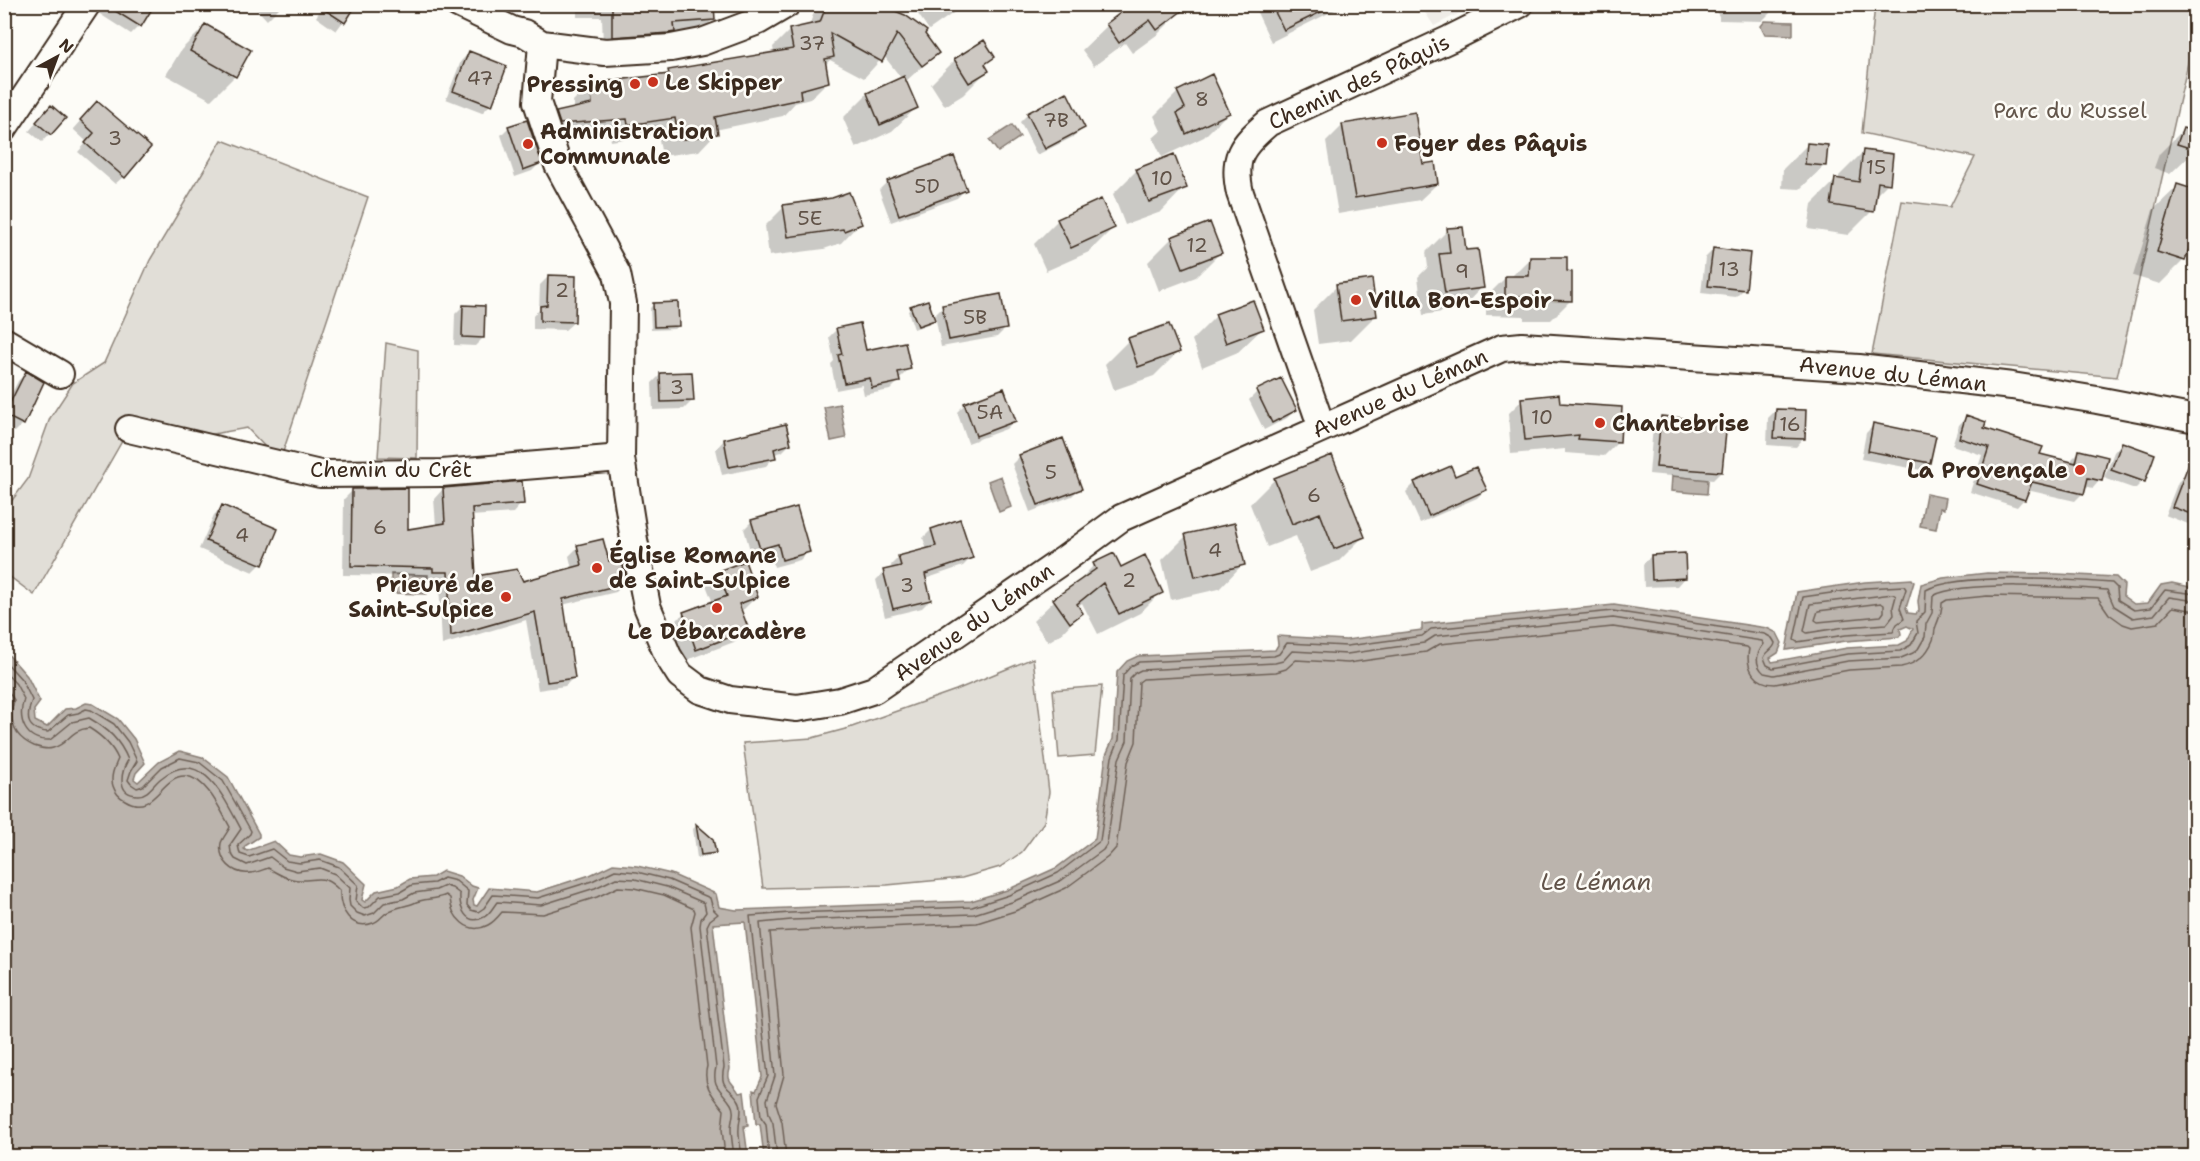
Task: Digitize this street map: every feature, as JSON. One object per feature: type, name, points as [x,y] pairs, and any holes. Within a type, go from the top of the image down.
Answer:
[{"type":"street","points":[[4,128],[87,4]]},
{"type":"street","points":[[458,4],[512,30],[524,33],[542,44],[604,52],[671,48],[702,42],[758,21],[788,4]]},
{"type":"street","name":"Chemin des Pâquis","points":[[1322,428],[1240,193],[1235,171],[1241,151],[1254,134],[1268,123],[1520,4]]},
{"type":"street","points":[[542,44],[537,102],[558,165],[618,274],[623,314],[621,458]]},
{"type":"street","points":[[4,341],[60,374]]},
{"type":"street","name":"Avenue du Léman","points":[[621,458],[647,606],[668,656],[680,675],[700,690],[730,700],[797,708],[840,701],[874,690],[1121,518],[1502,348],[1522,346],[1859,368],[2012,386],[2106,401],[2196,419]]},
{"type":"street","name":"Chemin du Crêt","points":[[129,429],[320,474],[442,473],[621,458]]},
{"type":"shaded area","points":[[1420,5],[1475,5],[1434,26]]},
{"type":"green space","name":"Parc du Russel","points":[[1875,5],[2195,5],[2195,32],[2117,377],[1872,354],[1902,201],[1950,207],[1975,157],[1862,133]]},
{"type":"green space","points":[[222,140],[368,197],[282,455],[271,453],[247,428],[196,437],[129,429],[34,595],[5,573],[4,511],[28,479],[50,418],[73,383],[104,363],[150,260]]},
{"type":"green space","points":[[386,343],[418,350],[417,458],[378,457]]},
{"type":"green space","points":[[1033,658],[1049,792],[1044,822],[1022,852],[1000,867],[962,878],[887,885],[763,888],[743,743],[812,738],[849,728],[956,690]]},
{"type":"green space","points":[[1102,686],[1095,755],[1059,758],[1053,690]]},
{"type":"water","points":[[1765,21],[1793,22],[1793,35],[1765,34],[1761,26]]},
{"type":"water","points":[[1012,125],[1020,137],[998,152],[989,140]]},
{"type":"water","points":[[840,404],[846,438],[831,441],[824,407]]},
{"type":"water","points":[[1001,476],[1011,507],[999,512],[988,481]]},
{"type":"water","points":[[1672,476],[1708,480],[1707,494],[1671,491]]},
{"type":"water","points":[[1926,494],[1946,498],[1944,509],[1940,508],[1936,529],[1920,526]]},
{"type":"water","name":"Le Léman","points":[[1987,573],[2116,577],[2124,585],[2123,596],[2134,604],[2148,603],[2161,585],[2172,583],[2195,588],[2195,1156],[764,1156],[760,1124],[756,1124],[753,1090],[756,1091],[762,1077],[745,922],[713,924],[730,1069],[729,1077],[739,1093],[744,1092],[748,1125],[744,1126],[748,1155],[741,1152],[744,1156],[5,1156],[5,651],[27,676],[40,702],[34,710],[35,721],[47,727],[65,709],[76,708],[86,703],[93,704],[118,719],[134,739],[145,763],[136,773],[134,779],[138,782],[159,762],[180,751],[202,757],[228,777],[259,834],[259,837],[244,849],[247,851],[274,841],[289,855],[300,857],[321,854],[343,862],[366,884],[362,900],[365,902],[376,891],[398,886],[410,879],[433,877],[443,871],[459,876],[478,888],[473,900],[474,905],[477,906],[489,888],[537,892],[590,875],[613,864],[637,866],[671,874],[716,894],[719,907],[736,910],[971,901],[1007,890],[1056,868],[1095,839],[1106,755],[1113,739],[1117,672],[1127,661],[1138,656],[1275,650],[1278,645],[1277,636],[1346,640],[1422,630],[1422,624],[1614,605],[1767,628],[1777,633],[1782,643],[1778,653],[1770,658],[1772,662],[1847,648],[1899,645],[1907,641],[1913,629],[1907,626],[1900,629],[1899,637],[1846,641],[1786,650],[1797,592],[1865,582],[1912,579],[1914,582],[1906,608],[1908,613],[1916,614],[1919,611],[1921,584],[1943,578]]},
{"type":"water","points":[[391,574],[428,575],[427,594],[391,593]]},
{"type":"building","points":[[104,4],[155,4],[141,27]]},
{"type":"building","points":[[316,4],[357,4],[345,23]]},
{"type":"building","points":[[612,4],[714,4],[715,20],[674,23],[675,32],[669,33],[612,37]]},
{"type":"building","points":[[827,4],[878,4],[905,15],[927,31],[925,34],[939,53],[922,66],[897,34],[882,62],[830,33],[834,57],[825,59],[829,82],[800,90],[801,99],[715,117],[718,134],[679,140],[675,118],[628,125],[627,119],[560,124],[556,112],[592,104],[590,83],[669,74],[668,70],[793,49],[789,29],[820,22]]},
{"type":"building","points":[[1132,4],[1191,4],[1157,30],[1150,20],[1119,43],[1106,24]]},
{"type":"building","points":[[1271,4],[1337,4],[1284,30]]},
{"type":"building","points":[[205,24],[251,50],[236,77],[190,51]]},
{"type":"building","points":[[984,40],[995,57],[985,64],[989,71],[969,83],[954,59]]},
{"type":"building","name":"Administration Communale","points":[[469,51],[507,66],[492,106],[453,91]]},
{"type":"building","points":[[1212,74],[1230,113],[1186,134],[1177,113],[1185,108],[1177,91]]},
{"type":"building","points":[[904,76],[918,108],[880,125],[867,93]]},
{"type":"building","points":[[1067,92],[1085,128],[1045,149],[1027,113]]},
{"type":"building","points":[[97,101],[151,147],[125,178],[85,143],[94,133],[80,120]]},
{"type":"building","points":[[51,105],[66,118],[51,135],[36,122]]},
{"type":"building","name":"Foyer des Pâquis","points":[[1415,112],[1423,164],[1435,162],[1438,184],[1355,198],[1342,124]]},
{"type":"building","name":"Administration Communale","points":[[527,120],[542,163],[523,170],[508,126]]},
{"type":"building","points":[[2183,128],[2196,132],[2196,150],[2177,144]]},
{"type":"building","points":[[1807,143],[1828,145],[1826,166],[1805,164]]},
{"type":"building","points":[[1863,150],[1893,154],[1890,184],[1878,182],[1874,212],[1831,205],[1835,178],[1859,182]]},
{"type":"building","points":[[1174,154],[1187,188],[1149,202],[1136,169]]},
{"type":"building","points":[[954,156],[967,190],[899,215],[887,181]]},
{"type":"building","points":[[2177,184],[2196,190],[2196,227],[2185,261],[2157,252]]},
{"type":"building","points":[[849,192],[862,224],[844,231],[843,229],[788,237],[783,205],[832,198]]},
{"type":"building","points":[[1101,199],[1115,228],[1071,248],[1057,219]]},
{"type":"building","points":[[1210,222],[1222,253],[1183,268],[1171,237]]},
{"type":"building","points":[[1463,227],[1466,250],[1478,249],[1484,288],[1445,293],[1439,254],[1450,253],[1447,228]]},
{"type":"building","points":[[1713,248],[1750,253],[1746,290],[1708,286]]},
{"type":"building","points":[[1530,257],[1567,257],[1567,271],[1572,272],[1572,301],[1543,300],[1543,297],[1505,296],[1505,276],[1529,276]]},
{"type":"building","points":[[548,275],[576,276],[575,322],[540,321],[540,306],[547,305]]},
{"type":"building","name":"Villa Bon-Espoir","points":[[1372,279],[1377,316],[1341,321],[1336,284]]},
{"type":"building","points":[[1001,294],[1007,329],[949,340],[942,305]]},
{"type":"building","points":[[928,300],[935,320],[918,326],[910,306]]},
{"type":"building","points":[[1253,300],[1264,329],[1226,343],[1215,314]]},
{"type":"building","points":[[678,302],[679,326],[654,327],[653,303]]},
{"type":"building","points":[[463,305],[485,306],[484,338],[462,337]]},
{"type":"building","points":[[860,323],[866,350],[905,342],[911,369],[898,372],[900,382],[872,388],[870,378],[844,383],[838,355],[842,354],[836,328]]},
{"type":"building","points":[[1169,324],[1180,352],[1138,367],[1128,338]]},
{"type":"building","points":[[26,371],[44,382],[24,425],[4,415]]},
{"type":"building","points":[[692,372],[694,401],[661,402],[660,373]]},
{"type":"building","points":[[1281,378],[1297,410],[1272,423],[1256,390]]},
{"type":"building","points":[[1004,388],[1016,421],[976,436],[964,403]]},
{"type":"building","points":[[1559,394],[1560,403],[1622,407],[1620,442],[1578,439],[1579,435],[1525,440],[1521,398]]},
{"type":"building","points":[[1776,409],[1806,410],[1805,439],[1774,438]]},
{"type":"building","points":[[1966,415],[1986,422],[1984,428],[2043,447],[2040,454],[2076,463],[2079,450],[2108,457],[2102,481],[2088,478],[2084,494],[2032,482],[2025,500],[1977,484],[1989,447],[1959,438]]},
{"type":"building","points":[[1661,416],[1727,422],[1722,472],[1656,467]]},
{"type":"building","points":[[1873,423],[1936,436],[1930,463],[1868,451]]},
{"type":"building","points":[[786,424],[791,444],[774,449],[776,458],[729,467],[724,439]]},
{"type":"building","points":[[1063,438],[1082,489],[1038,505],[1019,455]]},
{"type":"building","points":[[2122,442],[2155,454],[2145,482],[2111,470]]},
{"type":"building","points":[[2194,450],[2196,450],[2196,516],[2172,507]]},
{"type":"building","points":[[1332,455],[1365,537],[1334,549],[1320,513],[1292,524],[1274,478]]},
{"type":"building","points":[[1451,466],[1455,476],[1476,467],[1487,490],[1429,516],[1414,482]]},
{"type":"building","points":[[522,481],[524,504],[472,508],[476,576],[517,569],[523,581],[582,565],[577,545],[603,539],[609,561],[621,558],[627,583],[563,599],[575,678],[547,682],[535,612],[451,636],[448,572],[433,572],[433,568],[351,566],[352,489],[408,488],[408,529],[445,523],[443,488]]},
{"type":"building","points":[[222,505],[278,529],[263,565],[206,541]]},
{"type":"building","points":[[797,507],[810,552],[782,560],[778,544],[760,549],[751,520]]},
{"type":"building","points":[[960,519],[973,558],[925,574],[931,600],[893,609],[883,570],[901,566],[898,556],[936,546],[931,529]]},
{"type":"building","points":[[1235,523],[1245,565],[1195,577],[1185,534]]},
{"type":"building","points":[[1114,553],[1121,567],[1145,555],[1163,593],[1119,614],[1103,583],[1077,604],[1083,613],[1070,623],[1053,599],[1096,569],[1093,563]]},
{"type":"building","points":[[1685,553],[1686,578],[1652,580],[1651,555]]},
{"type":"building","name":"Le Débarcadère","points":[[745,561],[758,597],[739,604],[749,630],[696,650],[683,612],[727,596],[718,571]]},
{"type":"building","points":[[696,824],[713,839],[716,853],[701,855]]},
{"type":"place","name":"Le Skipper","points":[[653,82]]},
{"type":"place","name":"Pressing","points":[[635,84]]},
{"type":"place","name":"Foyer des Pâquis","points":[[1382,143]]},
{"type":"place","name":"Administration Communale","points":[[528,144]]},
{"type":"place","name":"Villa Bon-Espoir","points":[[1356,300]]},
{"type":"place","name":"Chantebrise","points":[[1600,423]]},
{"type":"place","name":"La Provençale","points":[[2080,470]]},
{"type":"place","name":"Église Romane de Saint-Sulpice","points":[[597,568]]},
{"type":"place","name":"Prieuré de Saint-Sulpice","points":[[506,597]]},
{"type":"place","name":"Le Débarcadère","points":[[717,608]]}]
